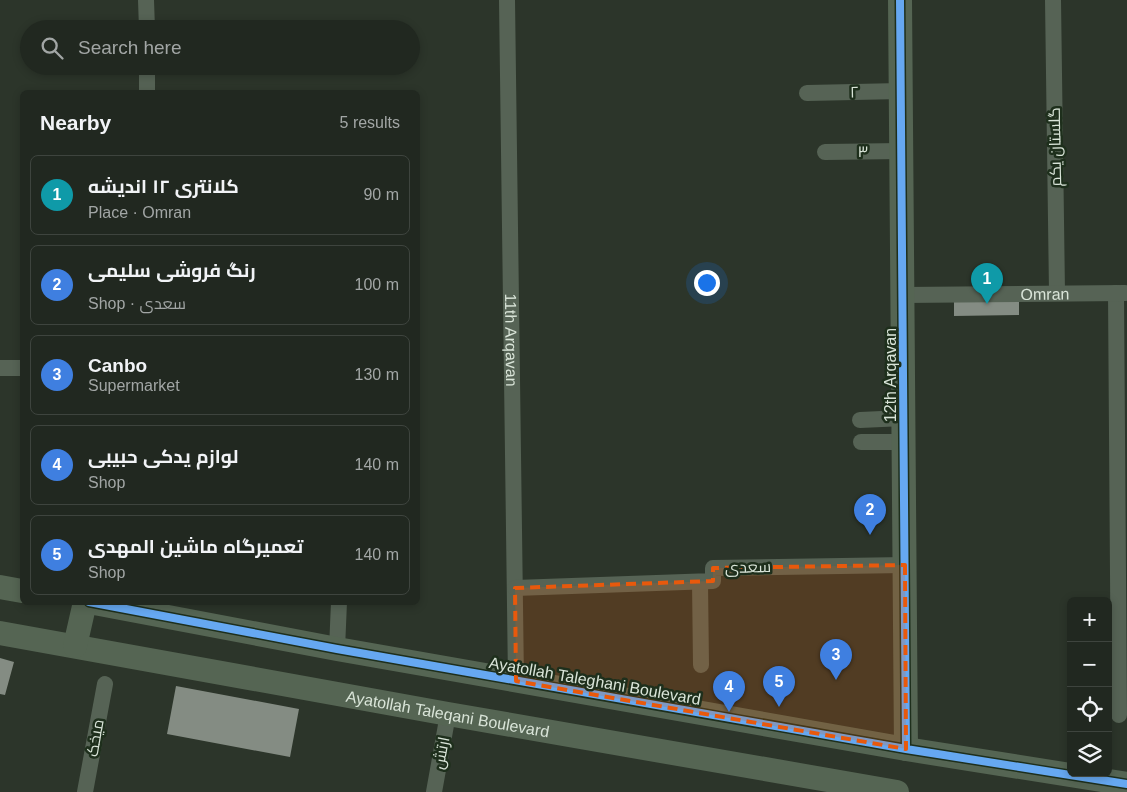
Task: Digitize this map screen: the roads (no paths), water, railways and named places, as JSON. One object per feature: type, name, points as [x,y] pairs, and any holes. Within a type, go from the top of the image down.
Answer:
[{"type":"street","points":[[146,0],[147,20]]},
{"type":"street","name":"11th Arqavan","points":[[507,0],[516,681]]},
{"type":"street","name":"12th Arqavan","points":[[900,0],[906,750]]},
{"type":"street","name":"گلستان یکم","points":[[1053,0],[1057,293]]},
{"type":"street","points":[[147,75],[147,90]]},
{"type":"street","name":"۲","points":[[808,93],[901,91]]},
{"type":"street","name":"۳","points":[[825,152],[902,151]]},
{"type":"street","points":[[1119,715],[1121,293]]},
{"type":"street","name":"Omran","points":[[903,295],[1121,293]]},
{"type":"street","points":[[0,368],[20,368]]},
{"type":"street","points":[[860,420],[904,418]]},
{"type":"street","points":[[860,442],[904,442]]},
{"type":"street","name":"سعدی","points":[[700,582],[713,581],[713,568],[905,565]]},
{"type":"street","points":[[515,588],[700,582],[701,665]]},
{"type":"street","points":[[0,587],[20,591]]},
{"type":"street","points":[[75,646],[86,605]]},
{"type":"street","name":"Ayatollah Taleghani Boulevard","points":[[114,605],[150,609],[337,649],[906,750],[1127,784]]},
{"type":"street","points":[[337,649],[339,605]]},
{"type":"street","name":"Ayatollah Taleqani Boulevard","points":[[0,633],[896,792]]},
{"type":"street","name":"میخک","points":[[85,792],[105,684]]},
{"type":"street","name":"ارتش","points":[[434,792],[448,714]]},
{"type":"place","name":"کلانتری ۱۲ اندیشه","points":[[987,304]]},
{"type":"place","name":"رنگ فروشی سلیمی","points":[[870,535]]},
{"type":"place","name":"Canbo","points":[[836,680]]},
{"type":"place","name":"تعمیرگاه ماشین المهدی","points":[[779,707]]},
{"type":"place","name":"لوازم یدکی حبیبی","points":[[729,712]]}]
